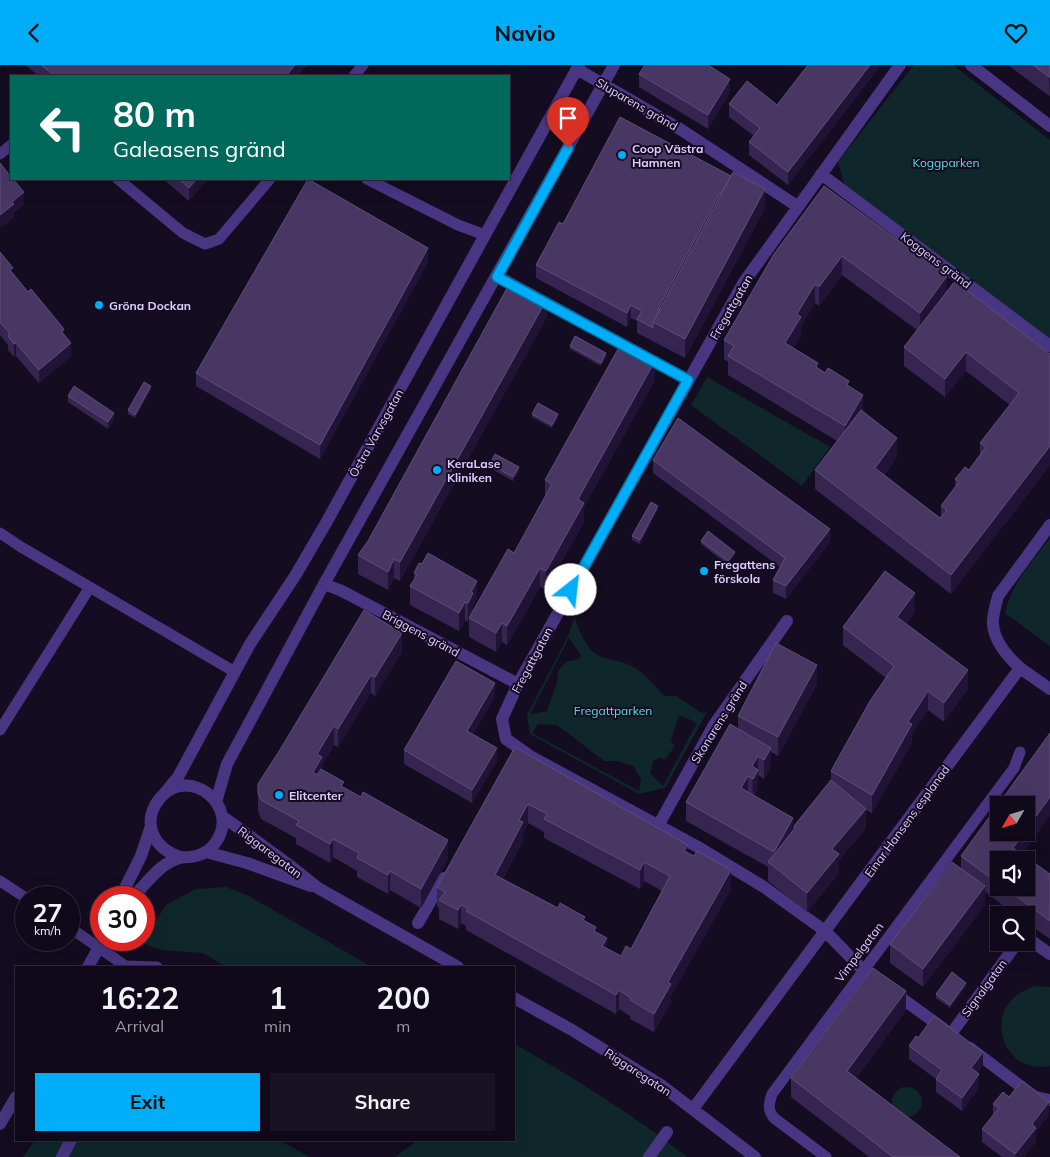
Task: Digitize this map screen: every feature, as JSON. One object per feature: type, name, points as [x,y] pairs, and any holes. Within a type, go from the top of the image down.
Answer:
[{"type":"street","points":[[216,802],[227,764],[324,584],[614,65]]},
{"type":"street","name":"Fregattgatan","points":[[863,970],[825,931],[764,887],[698,847],[530,756],[517,752],[506,739],[502,719],[518,684],[744,282],[900,65]]},
{"type":"street","points":[[970,65],[1050,126]]},
{"type":"street","name":"Sluparens gränd","points":[[578,67],[680,129],[797,206]]},
{"type":"street","name":"Östra Varvsgatan","points":[[163,795],[178,777],[250,644],[295,576],[326,523],[578,67]]},
{"type":"street","name":"Koggens gränd","points":[[821,174],[1050,346]]},
{"type":"street","points":[[497,277],[688,380]]},
{"type":"street","points":[[1050,525],[998,596],[992,624],[997,639],[1009,657],[1020,668],[1050,689]]},
{"type":"street","name":"Briggens gränd","points":[[324,584],[342,591],[518,684]]},
{"type":"street","name":"Skonarens gränd","points":[[658,826],[714,725],[786,621]]},
{"type":"street","name":"Einar Hansens esplanad","points":[[693,1109],[1020,668]]},
{"type":"street","points":[[126,886],[141,856],[156,804],[163,795],[173,789],[185,786],[197,787],[208,793],[216,802],[222,816],[220,835],[212,847],[206,852],[191,857],[180,857],[169,853],[160,846],[154,837],[151,826]]},
{"type":"street","name":"Riggaregatan","points":[[222,816],[318,888],[449,965]]},
{"type":"street","name":"Riggaregatan","points":[[206,852],[247,863],[279,876],[318,888]]},
{"type":"street","points":[[144,886],[162,867],[180,857]]},
{"type":"street","points":[[418,923],[452,865]]},
{"type":"street","points":[[1035,943],[1050,954]]},
{"type":"street","points":[[89,966],[97,951]]},
{"type":"street","name":"Signalgatan","points":[[951,1035],[1011,951]]},
{"type":"street","points":[[863,970],[1035,1097],[1050,1100]]},
{"type":"street","name":"Riggaregatan","points":[[515,999],[572,1030],[661,1085],[756,1157]]},
{"type":"street","points":[[0,1124],[15,1099]]},
{"type":"street","points":[[649,1157],[667,1132]]},
{"type":"street","points":[[62,1157],[70,1141]]},
{"type":"lane","points":[[355,75],[363,65]]},
{"type":"lane","points":[[119,180],[183,233],[205,244],[219,239],[269,180]]},
{"type":"lane","points":[[369,180],[458,225],[485,235]]},
{"type":"lane","points":[[0,533],[235,671]]},
{"type":"lane","points":[[0,730],[90,587]]},
{"type":"lane","name":"Vimpelgatan","points":[[826,1157],[774,1118],[769,1112],[772,1094],[1014,768],[1020,752]]},
{"type":"lane","points":[[0,881],[15,891]]},
{"type":"lane","points":[[109,951],[125,966]]},
{"type":"green space","name":"Koggparken","points":[[915,65],[953,65],[1050,140],[1050,340],[845,187],[838,162]]},
{"type":"green space","points":[[707,377],[830,447],[802,486],[691,405]]},
{"type":"green space","points":[[1050,538],[1050,646],[1005,613],[1017,583]]},
{"type":"green space","name":"Fregattparken","points":[[575,616],[581,634],[593,652],[599,656],[628,664],[637,669],[664,696],[676,696],[702,713],[707,712],[665,788],[639,794],[530,734],[527,715],[568,636]],"holes":[[[569,638],[581,655],[579,659],[566,662],[557,672],[558,679],[547,711],[530,714]],[[680,715],[697,723],[663,786],[650,773],[653,761],[660,758],[666,759],[675,746],[671,741]],[[538,724],[557,725],[604,761],[617,761],[633,766],[641,779],[639,791],[532,733]]]},
{"type":"green space","points":[[226,887],[249,896],[370,966],[224,966],[203,953],[161,950],[155,948],[155,922],[166,905],[196,889]]},
{"type":"green space","points":[[1036,986],[1050,987],[1050,1066],[1032,1066],[1018,1059],[1008,1049],[1002,1035],[1002,1020],[1007,1006],[1018,994]]},
{"type":"green space","points":[[515,1045],[603,1097],[687,1157],[395,1157],[417,1141],[515,1141]]},
{"type":"green space","points":[[907,1087],[918,1091],[922,1102],[918,1113],[907,1117],[896,1113],[892,1102],[896,1091]]},
{"type":"green space","points":[[34,1141],[281,1141],[310,1157],[23,1157]]},
{"type":"building","points":[[41,65],[295,65],[287,75],[54,75]]},
{"type":"building","points":[[645,65],[708,65],[730,79],[708,115],[639,74]]},
{"type":"building","points":[[808,65],[870,65],[788,172],[749,142],[760,128],[729,104],[747,81],[777,105]]},
{"type":"building","points":[[1033,65],[1050,65],[1050,77],[1049,77]]},
{"type":"building","points":[[620,117],[731,176],[658,309],[660,309],[653,322],[653,328],[637,319],[642,311],[631,305],[627,313],[536,265],[559,222],[563,224]]},
{"type":"building","points":[[0,163],[10,176],[10,180],[14,180],[24,192],[12,202],[14,204],[0,215]]},
{"type":"building","points":[[733,172],[765,189],[685,339],[653,322]]},
{"type":"building","points":[[180,180],[196,180],[189,188]]},
{"type":"building","points":[[307,180],[428,248],[320,445],[196,373]]},
{"type":"building","points":[[824,186],[947,276],[920,313],[842,256],[819,287],[815,284],[797,314],[801,317],[785,343],[818,363],[816,367],[825,373],[828,368],[849,381],[847,385],[863,395],[845,426],[728,356],[734,346],[724,340],[774,254]]},
{"type":"building","points":[[0,252],[13,268],[10,270],[28,292],[31,289],[64,329],[62,332],[71,343],[39,370],[16,343],[14,344],[8,336],[10,334],[0,322]]},
{"type":"building","points":[[512,279],[547,299],[400,562],[394,559],[388,572],[358,555],[368,541]]},
{"type":"building","points":[[955,281],[1050,354],[1050,446],[951,575],[815,470],[861,410],[897,438],[875,468],[940,518],[947,510],[941,506],[959,482],[955,479],[965,467],[969,470],[986,447],[980,443],[1019,393],[966,352],[945,379],[904,347]]},
{"type":"building","points":[[575,336],[606,353],[601,363],[570,346]]},
{"type":"building","points":[[622,342],[655,361],[578,499],[584,503],[546,571],[540,568],[507,626],[502,623],[496,633],[469,618],[508,549],[514,553],[552,484],[545,480]]},
{"type":"building","points":[[144,382],[151,386],[135,415],[128,410]]},
{"type":"building","points":[[74,386],[114,413],[108,422],[68,396]]},
{"type":"building","points":[[538,403],[558,414],[552,425],[532,414]]},
{"type":"building","points":[[678,418],[830,529],[786,586],[773,580],[785,558],[653,460]]},
{"type":"building","points":[[495,454],[519,467],[513,477],[490,464]]},
{"type":"building","points":[[651,502],[658,506],[640,540],[632,536]]},
{"type":"building","points":[[708,531],[735,552],[728,561],[701,541]]},
{"type":"building","points":[[428,553],[477,581],[468,603],[465,602],[459,613],[410,586],[417,575],[414,573],[419,563],[422,564]]},
{"type":"building","points":[[885,571],[915,593],[897,617],[968,670],[944,703],[928,691],[908,722],[912,724],[872,795],[831,771],[870,701],[894,666],[843,627]]},
{"type":"building","points":[[364,610],[402,633],[375,677],[371,675],[338,729],[334,726],[317,754],[322,757],[313,772],[317,775],[321,769],[344,782],[341,786],[361,797],[363,792],[448,840],[421,889],[390,871],[388,875],[357,858],[359,853],[333,839],[330,844],[296,825],[299,821],[261,800],[258,793],[258,784]]},
{"type":"building","points":[[776,643],[817,665],[778,737],[738,716]]},
{"type":"building","points":[[456,661],[495,683],[467,731],[497,748],[472,790],[404,750]]},
{"type":"building","points":[[730,724],[771,748],[764,760],[758,756],[752,766],[758,770],[753,779],[748,776],[741,788],[793,818],[774,852],[686,802]]},
{"type":"building","points":[[1050,733],[1050,797],[1035,818],[1035,796],[1004,796]]},
{"type":"building","points":[[515,747],[688,845],[684,851],[694,856],[697,851],[731,870],[668,982],[671,984],[654,1014],[630,1000],[631,998],[619,990],[616,995],[466,911],[468,908],[461,905],[458,910],[439,900],[445,892],[437,887]],"holes":[[[528,804],[547,814],[544,819],[640,870],[644,862],[670,876],[631,949],[626,946],[621,956],[602,946],[607,938],[594,931],[596,927],[583,920],[585,917],[560,903],[558,908],[495,875],[523,822],[519,820]]]},
{"type":"building","points":[[831,780],[866,809],[832,849],[839,854],[807,893],[768,862]]},
{"type":"building","points":[[990,816],[990,841],[1018,841],[1013,848],[1017,851],[990,851],[990,877],[961,856]]},
{"type":"building","points":[[952,862],[985,886],[923,969],[890,944]]},
{"type":"building","points":[[1035,863],[1050,874],[1050,921],[1035,910],[1035,906],[1030,906],[1016,896],[1035,896]]},
{"type":"building","points":[[873,968],[906,991],[847,1071],[960,1157],[893,1157],[791,1078]]},
{"type":"building","points":[[952,972],[966,983],[950,1005],[936,994]]},
{"type":"building","points":[[934,1016],[983,1052],[971,1068],[979,1074],[962,1098],[936,1079],[942,1070],[909,1046],[916,1036],[918,1038]]},
{"type":"building","points":[[1022,1081],[1049,1102],[1032,1124],[1036,1128],[1015,1154],[982,1129],[999,1108],[993,1104],[1003,1092],[1009,1097]]},
{"type":"place","name":"Coop Västra Hamnen","points":[[622,155]]},
{"type":"place","name":"Gröna Dockan","points":[[99,305]]},
{"type":"place","name":"KeraLase Kliniken","points":[[437,470]]},
{"type":"place","name":"Fregattens förskola","points":[[704,571]]},
{"type":"place","name":"Elitcenter","points":[[279,795]]},
{"type":"route","points":[[568,148],[497,277],[688,380],[571,590]]}]
